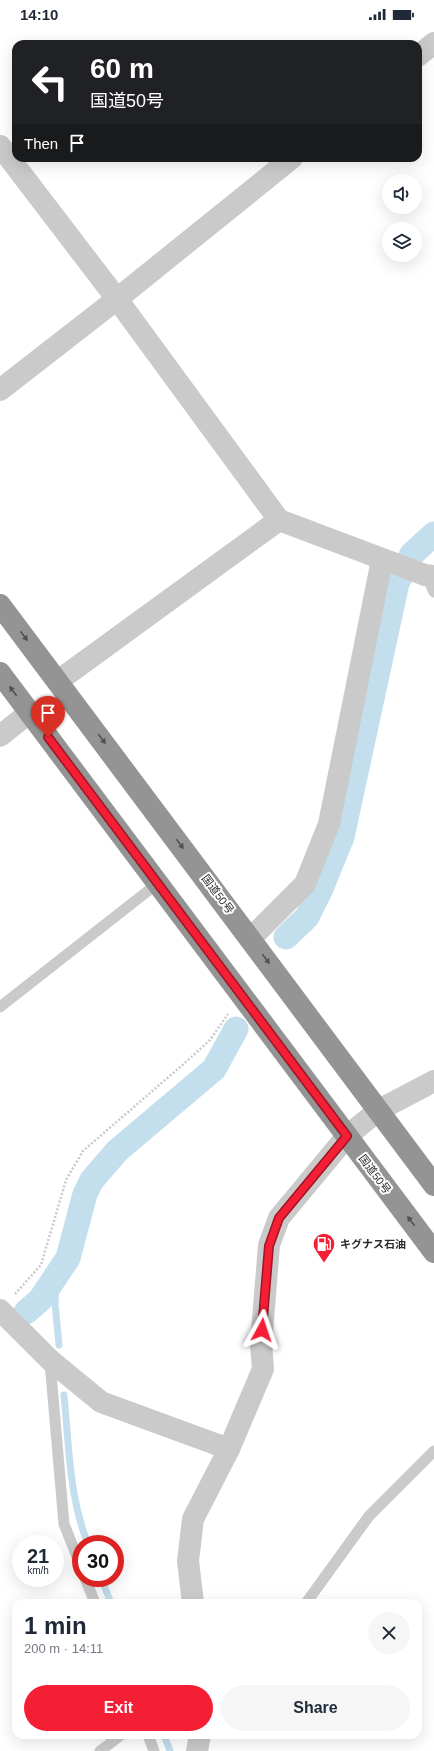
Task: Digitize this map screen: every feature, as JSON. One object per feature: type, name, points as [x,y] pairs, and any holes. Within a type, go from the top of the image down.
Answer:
[{"type":"highway","name":"国道50号","points":[[0,604],[251,938],[434,1185]]},
{"type":"highway","name":"国道50号","points":[[0,673],[434,1252]]},
{"type":"street","points":[[422,53],[434,44]]},
{"type":"street","points":[[0,146],[12,162]]},
{"type":"street","points":[[12,162],[117,299],[279,520],[432,578]]},
{"type":"street","points":[[0,390],[117,299],[287,162]]},
{"type":"street","points":[[58,681],[279,520]]},
{"type":"street","points":[[251,938],[305,884],[329,824],[382,560]]},
{"type":"street","points":[[0,736],[29,713]]},
{"type":"street","points":[[193,1599],[188,1561],[193,1519],[229,1449],[263,1369],[261,1344],[269,1246],[279,1218],[347,1136],[379,1110],[434,1081]]},
{"type":"street","points":[[5,1304],[50,1360],[101,1402],[229,1449]]},
{"type":"street","points":[[197,1751],[199,1739]]},
{"type":"lane","points":[[0,1007],[158,883]]},
{"type":"lane","points":[[50,1360],[64,1524],[72,1544]]},
{"type":"lane","points":[[309,1599],[369,1516],[434,1451]]},
{"type":"lane","points":[[89,1587],[93,1599]]},
{"type":"lane","points":[[100,1751],[116,1739]]},
{"type":"lane","points":[[150,1739],[154,1751]]},
{"type":"path","points":[[5,1304],[25,1285],[41,1265],[66,1180],[83,1151],[210,1040],[242,994]]},
{"type":"waterway","points":[[286,937],[307,917],[320,891],[342,837],[397,583],[412,554],[434,534]]},
{"type":"waterway","points":[[26,1312],[40,1300],[68,1258],[85,1194],[92,1180],[117,1151],[214,1069],[236,1029]]},
{"type":"waterway","points":[[56,1277],[55,1304],[59,1345]]},
{"type":"waterway","points":[[64,1395],[73,1489],[85,1535]]},
{"type":"waterway","points":[[105,1587],[109,1599]]},
{"type":"waterway","points":[[166,1739],[170,1751]]},
{"type":"place","name":"キグナス石油","points":[[324,1264]]},
{"type":"route","points":[[48,737],[347,1136],[279,1218],[269,1246],[262,1330]]}]
